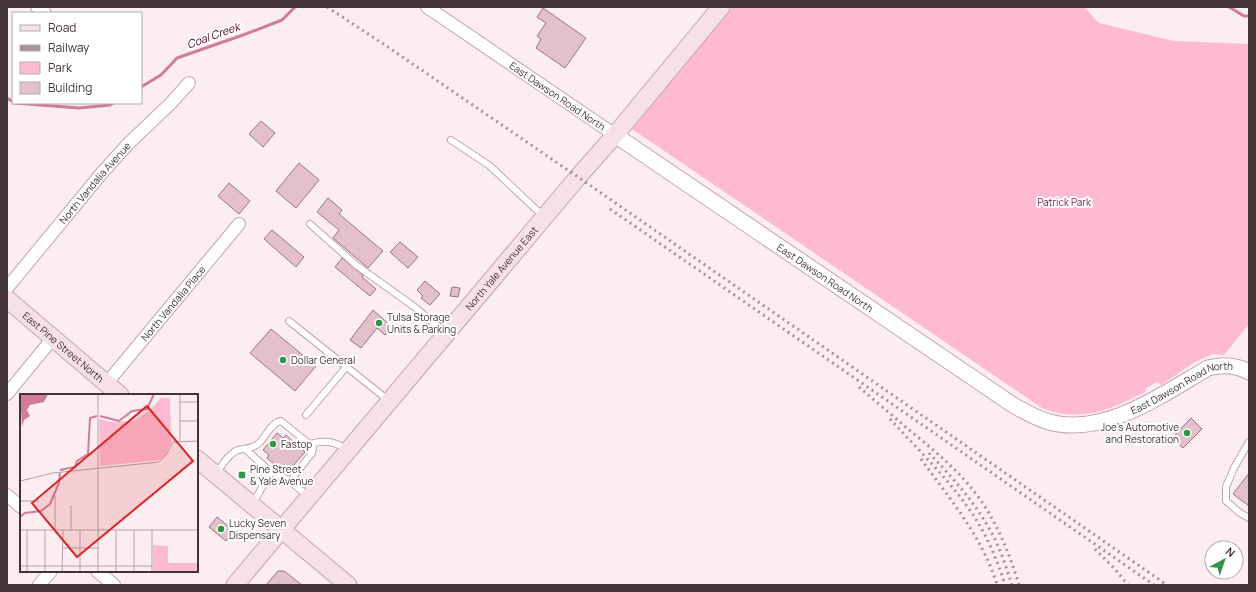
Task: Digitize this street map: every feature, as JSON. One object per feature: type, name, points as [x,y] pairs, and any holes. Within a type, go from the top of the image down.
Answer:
[{"type":"main road","name":"North Yale Avenue East","points":[[235,585],[544,217],[615,135],[721,7]]},
{"type":"main road","name":"East Pine Street North","points":[[7,299],[119,394]]},
{"type":"main road","points":[[198,460],[348,585]]},
{"type":"street","name":"East Dawson Road North","points":[[427,7],[1013,405],[1035,417],[1068,425],[1090,424],[1117,418],[1159,397],[1208,368],[1217,365],[1235,366],[1249,372]]},
{"type":"street","name":"North Vandalia Avenue","points":[[7,288],[101,174],[128,144],[171,104],[189,83]]},
{"type":"street","name":"North Vandalia Place","points":[[106,384],[239,224]]},
{"type":"street","points":[[7,394],[53,338]]},
{"type":"street","points":[[7,495],[20,506]]},
{"type":"street","points":[[39,585],[50,572]]},
{"type":"street","points":[[98,572],[114,585]]},
{"type":"lane","points":[[451,140],[490,166],[544,217]]},
{"type":"lane","points":[[310,224],[356,265],[416,308],[446,334]]},
{"type":"lane","points":[[289,321],[390,401]]},
{"type":"lane","points":[[306,415],[347,366]]},
{"type":"lane","points":[[215,474],[233,453],[252,448],[259,444],[276,423],[282,421],[310,444],[313,450],[290,480]]},
{"type":"lane","points":[[310,444],[322,442],[334,443],[348,451]]},
{"type":"lane","points":[[1249,442],[1234,468],[1226,487],[1226,502],[1240,514],[1249,518]]},
{"type":"lane","points":[[245,449],[271,472],[290,480],[309,496]]},
{"type":"lane","points":[[252,504],[271,472]]},
{"type":"green space","name":"Patrick Park","points":[[732,7],[1084,7],[1099,23],[1174,41],[1249,44],[1249,324],[1224,355],[1213,354],[1195,362],[1161,385],[1157,382],[1146,388],[1145,392],[1116,406],[1096,412],[1074,415],[1060,414],[1042,408],[632,129]]},
{"type":"building","points":[[543,8],[586,38],[565,68],[536,48],[541,39],[537,36],[546,23],[537,17]]},
{"type":"building","points":[[261,121],[275,133],[263,147],[249,134]]},
{"type":"building","points":[[299,163],[319,180],[296,208],[276,191]]},
{"type":"building","points":[[229,183],[250,201],[239,214],[218,196]]},
{"type":"building","points":[[328,198],[342,210],[339,214],[383,251],[368,268],[333,238],[339,230],[317,212]]},
{"type":"building","points":[[272,230],[304,257],[296,267],[264,239]]},
{"type":"building","points":[[400,242],[418,257],[408,268],[390,252]]},
{"type":"building","points":[[342,258],[363,275],[362,277],[376,289],[370,296],[335,267]]},
{"type":"building","points":[[425,281],[440,294],[430,305],[421,298],[423,296],[417,290]]},
{"type":"building","points":[[452,287],[460,288],[458,297],[450,296]]},
{"type":"building","points":[[373,310],[392,327],[385,335],[377,328],[361,348],[350,340]]},
{"type":"building","name":"Dollar General","points":[[271,329],[316,366],[295,391],[250,353]]},
{"type":"building","name":"Joe's Automotive and Restoration","points":[[1191,418],[1202,429],[1183,448],[1172,438]]},
{"type":"building","points":[[277,433],[283,438],[286,435],[305,452],[286,474],[267,458],[269,455],[263,450]]},
{"type":"building","points":[[1249,473],[1249,506],[1233,494]]},
{"type":"building","name":"Lucky Seven Dispensary","points":[[217,517],[234,531],[226,541],[209,527]]},
{"type":"building","points":[[278,571],[284,571],[302,585],[266,585]]},
{"type":"waterway","name":"Coal Creek","points":[[142,86],[161,75],[177,58],[282,20],[295,7]]},
{"type":"waterway","name":"Coal Creek","points":[[1229,7],[1244,16],[1249,16]]},
{"type":"waterway","name":"Coal Creek","points":[[7,98],[12,101]]},
{"type":"waterway","name":"Coal Creek","points":[[27,104],[79,108],[112,104]]},
{"type":"railway","points":[[327,7],[578,177],[1167,585]]},
{"type":"railway","points":[[610,209],[1154,585]]},
{"type":"railway","points":[[859,387],[938,454],[966,481],[982,502],[999,532],[1008,552],[1019,585]]},
{"type":"railway","points":[[890,419],[946,479],[966,505],[980,526],[988,542],[1005,585]]},
{"type":"railway","points":[[929,453],[962,490],[984,519],[997,543],[1012,585]]},
{"type":"railway","points":[[921,459],[965,519],[983,551],[997,585]]},
{"type":"railway","points":[[1095,549],[1128,585]]},
{"type":"place","name":"Tulsa Storage Units & Parking","points":[[379,323]]},
{"type":"place","name":"Dollar General","points":[[283,360]]},
{"type":"place","name":"Joe's Automotive and Restoration","points":[[1187,433]]},
{"type":"place","name":"Fastop","points":[[273,444]]},
{"type":"place","name":"Pine Street & Yale Avenue","points":[[242,475]]},
{"type":"place","name":"Lucky Seven Dispensary","points":[[221,529]]}]
